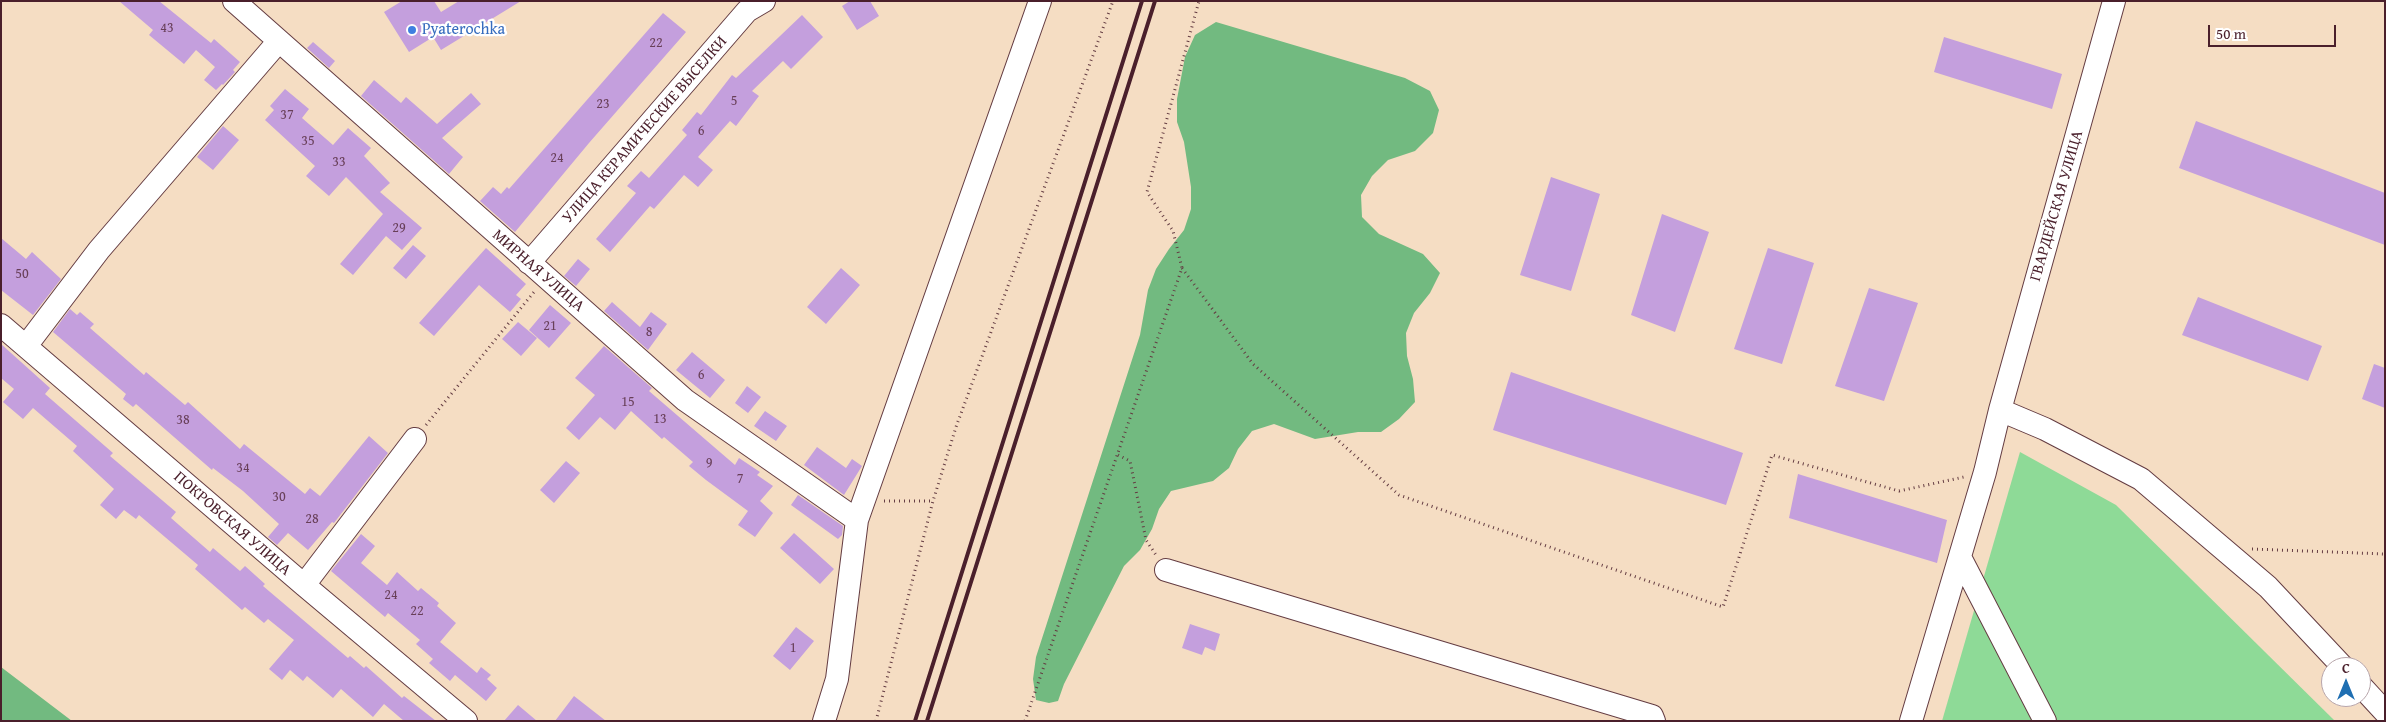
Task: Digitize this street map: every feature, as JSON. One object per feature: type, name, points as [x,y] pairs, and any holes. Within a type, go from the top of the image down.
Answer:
[{"type":"street","name":"МИРНАЯ УЛИЦА","points":[[234,1],[278,42],[685,400],[860,511]]},
{"type":"street","points":[[824,721],[837,679],[860,511],[1040,1]]},
{"type":"street","name":"ГВАРДЕЙСКАЯ УЛИЦА","points":[[1912,721],[1985,472],[2000,410],[2114,1]]},
{"type":"street","name":"УЛИЦА КЕРАМИЧЕСКИЕ ВЫСЕЛКИ","points":[[537,270],[747,11],[760,2]]},
{"type":"street","points":[[26,346],[99,250],[278,42]]},
{"type":"street","name":"ПОКРОВСКАЯ УЛИЦА","points":[[1,325],[304,586],[466,721]]},
{"type":"street","points":[[2000,410],[2044,429],[2141,479],[2268,587],[2334,657]]},
{"type":"street","points":[[304,586],[415,439]]},
{"type":"street","points":[[1960,558],[2045,721]]},
{"type":"street","points":[[1166,570],[1652,716],[1654,721]]},
{"type":"street","points":[[2371,697],[2385,712]]},
{"type":"path","points":[[876,721],[934,501],[956,427],[1113,1]]},
{"type":"path","points":[[1199,1],[1147,192],[1173,231],[1182,268],[1253,364],[1399,495],[1722,607],[1772,455],[1898,492],[1985,472]]},
{"type":"path","points":[[1025,721],[1182,268]]},
{"type":"path","points":[[415,439],[537,270]]},
{"type":"path","points":[[1118,455],[1130,462],[1146,540],[1166,570]]},
{"type":"path","points":[[860,511],[934,501]]},
{"type":"path","points":[[2222,547],[2385,554]]},
{"type":"green space","points":[[1216,22],[1405,78],[1430,91],[1439,110],[1433,133],[1415,151],[1388,160],[1372,176],[1361,195],[1362,217],[1379,234],[1423,254],[1440,273],[1430,293],[1414,313],[1406,333],[1407,356],[1413,379],[1415,402],[1399,419],[1381,432],[1358,432],[1315,439],[1274,424],[1252,431],[1238,449],[1229,468],[1213,481],[1171,491],[1159,509],[1152,529],[1140,550],[1124,566],[1064,684],[1058,701],[1049,703],[1036,700],[1033,679],[1036,657],[1140,335],[1148,290],[1156,269],[1184,230],[1191,209],[1191,187],[1184,142],[1177,122],[1177,99],[1185,57],[1195,35]]},
{"type":"green space","points":[[2020,452],[2116,505],[2335,721],[1942,721]]},
{"type":"green space","points":[[1,667],[72,721],[1,721]]},
{"type":"building","points":[[119,1],[159,1],[211,43],[214,39],[240,62],[233,70],[235,72],[216,90],[204,80],[215,67],[196,50],[184,64],[149,35],[153,30]]},
{"type":"building","points":[[402,1],[434,1],[441,12],[459,1],[521,1],[441,50],[433,37],[409,52],[384,12]]},
{"type":"building","points":[[850,1],[870,1],[879,16],[857,30],[842,6]]},
{"type":"building","points":[[663,13],[686,32],[589,143],[515,232],[480,201],[493,187],[501,194],[507,187],[509,189]]},
{"type":"building","points":[[802,15],[823,37],[791,69],[783,61],[752,91],[759,96],[736,126],[730,121],[698,157],[713,170],[698,187],[684,175],[654,209],[650,206],[610,252],[596,239],[636,193],[627,186],[641,171],[649,178],[687,135],[682,130],[697,112],[701,115],[732,75],[736,78]]},
{"type":"building","points":[[1944,37],[2062,74],[2052,109],[1934,72]]},
{"type":"building","points":[[313,42],[335,61],[329,68],[307,48]]},
{"type":"building","points":[[374,80],[401,103],[406,97],[437,124],[471,93],[481,104],[442,138],[463,157],[449,174],[361,96]]},
{"type":"building","points":[[285,89],[309,109],[302,118],[333,145],[348,128],[371,148],[364,156],[390,183],[380,192],[422,228],[402,250],[386,236],[353,275],[340,264],[383,214],[346,177],[329,196],[306,176],[315,166],[265,120],[274,110],[270,106]]},
{"type":"building","points":[[2196,121],[2385,193],[2385,245],[2179,168]]},
{"type":"building","points":[[223,126],[239,140],[213,170],[197,157]]},
{"type":"building","points":[[1551,177],[1600,194],[1571,291],[1520,275]]},
{"type":"building","points":[[1662,214],[1709,232],[1675,332],[1631,315]]},
{"type":"building","points":[[1,238],[26,259],[32,252],[61,279],[33,315],[1,290]]},
{"type":"building","points":[[413,245],[426,256],[406,279],[393,268]]},
{"type":"building","points":[[486,248],[526,284],[516,295],[521,299],[510,312],[479,285],[434,336],[419,323]]},
{"type":"building","points":[[1768,248],[1814,263],[1782,364],[1734,349]]},
{"type":"building","points":[[578,259],[590,269],[576,286],[564,276]]},
{"type":"building","points":[[841,268],[860,285],[826,324],[807,307]]},
{"type":"building","points":[[1869,288],[1918,303],[1884,401],[1835,386]]},
{"type":"building","points":[[2198,297],[2322,346],[2308,381],[2182,335]]},
{"type":"building","points":[[612,302],[640,327],[651,312],[667,324],[648,350],[604,311]]},
{"type":"building","points":[[550,305],[571,323],[549,348],[529,330]]},
{"type":"building","points":[[70,309],[77,315],[80,312],[94,324],[90,328],[144,375],[146,372],[185,405],[188,402],[240,449],[244,444],[305,494],[310,488],[320,496],[369,436],[388,453],[334,523],[332,522],[308,550],[288,533],[277,545],[268,537],[279,524],[243,491],[213,468],[212,470],[136,404],[133,407],[123,399],[126,394],[53,332]]},
{"type":"building","points":[[518,322],[537,338],[521,356],[502,339]]},
{"type":"building","points":[[1,344],[50,388],[45,394],[113,453],[110,456],[176,512],[171,518],[210,552],[213,548],[240,571],[245,566],[265,584],[263,586],[348,658],[350,656],[364,668],[366,666],[402,698],[404,696],[436,721],[404,721],[384,704],[373,717],[341,689],[333,698],[307,676],[303,681],[290,670],[282,680],[269,669],[294,640],[268,619],[264,623],[245,607],[242,610],[195,569],[198,565],[139,515],[136,519],[124,510],[116,519],[100,505],[114,489],[73,451],[77,446],[33,408],[23,419],[3,402],[14,389],[1,378]]},
{"type":"building","points":[[604,346],[652,388],[649,391],[735,465],[739,458],[760,472],[757,475],[773,486],[760,501],[773,513],[755,537],[738,525],[748,511],[689,466],[693,462],[664,437],[662,439],[631,411],[615,430],[600,417],[579,440],[566,428],[595,395],[575,378]]},
{"type":"building","points":[[692,352],[725,380],[710,398],[676,370]]},
{"type":"building","points":[[2374,364],[2385,368],[2385,408],[2362,399]]},
{"type":"building","points":[[1511,372],[1743,453],[1726,505],[1493,430]]},
{"type":"building","points":[[747,386],[761,397],[748,413],[735,403]]},
{"type":"building","points":[[765,411],[787,426],[776,441],[754,426]]},
{"type":"building","points":[[817,447],[846,468],[852,459],[862,466],[844,495],[804,465]]},
{"type":"building","points":[[566,461],[580,473],[554,503],[540,490]]},
{"type":"building","points":[[1798,474],[1947,520],[1937,563],[1789,518]]},
{"type":"building","points":[[798,495],[843,526],[842,535],[838,539],[791,505]]},
{"type":"building","points":[[794,533],[834,569],[820,584],[780,548]]},
{"type":"building","points":[[361,534],[375,546],[361,563],[387,585],[397,572],[418,591],[421,588],[439,603],[437,606],[456,623],[440,642],[477,673],[481,667],[491,675],[487,679],[497,688],[486,701],[455,675],[450,681],[429,663],[433,659],[416,644],[420,640],[388,613],[385,617],[331,571]]},
{"type":"building","points":[[1190,624],[1220,634],[1215,651],[1205,647],[1202,655],[1182,648]]},
{"type":"building","points":[[796,627],[814,641],[790,670],[773,656]]},
{"type":"building","points":[[574,696],[606,721],[555,721]]},
{"type":"building","points":[[518,705],[537,721],[504,721]]},
{"type":"railway","points":[[915,721],[1142,1]]},
{"type":"railway","points":[[927,721],[1155,1]]},
{"type":"place","name":"Pyaterochka","points":[[412,30]]}]
